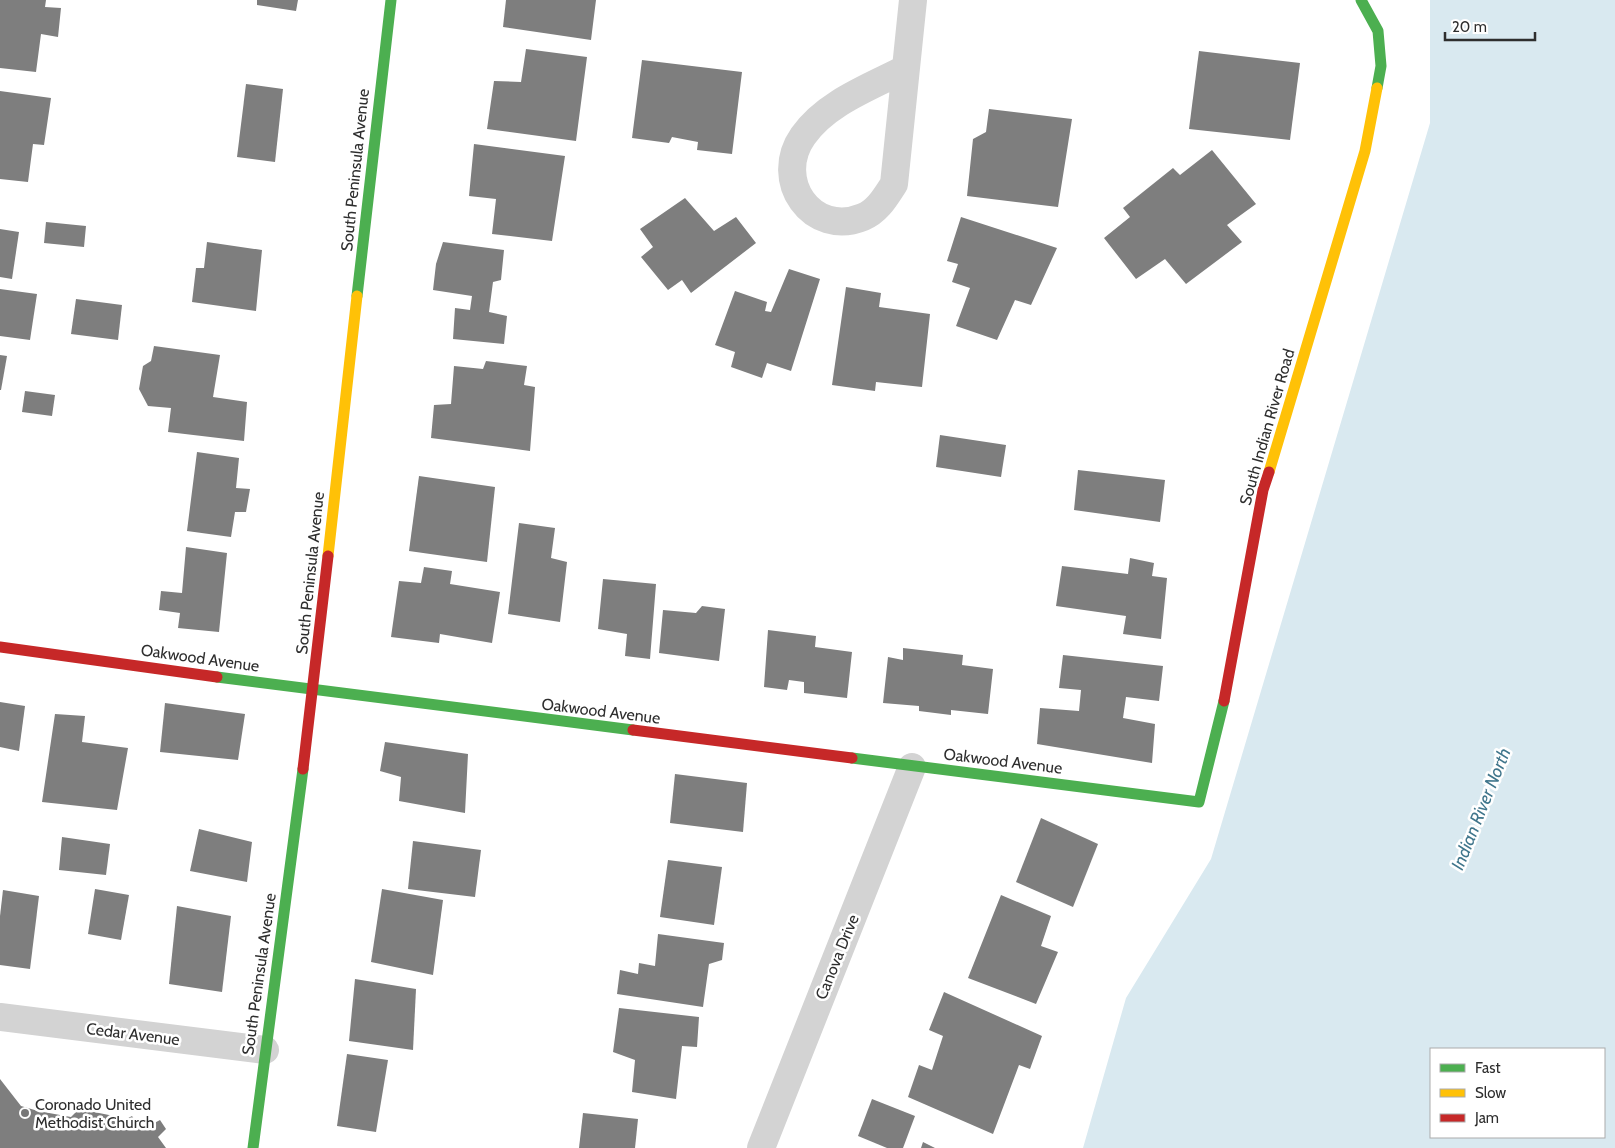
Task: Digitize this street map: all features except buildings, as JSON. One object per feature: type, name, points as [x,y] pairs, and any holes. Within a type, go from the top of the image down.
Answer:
[{"type":"street","name":"South Peninsula Avenue","points":[[253,1148],[313,690],[391,0]]},
{"type":"street","points":[[905,69],[838,103],[803,136],[796,150],[792,168],[794,187],[803,205],[823,217],[844,222],[864,217],[882,203],[894,184],[899,153],[905,69],[913,0]]},
{"type":"street","name":"South Indian River Road","points":[[1199,802],[1222,713],[1263,490],[1365,151],[1381,66],[1378,32],[1361,0]]},
{"type":"street","name":"Oakwood Avenue","points":[[0,647],[313,690],[1199,802]]},
{"type":"street","name":"Canova Drive","points":[[761,1148],[912,767]]},
{"type":"street","name":"Cedar Avenue","points":[[0,1017],[265,1050]]},
{"type":"water","name":"Indian River North","points":[[1430,0],[1615,0],[1615,1148],[1083,1148],[1126,998],[1211,859],[1430,123]]},
{"type":"traffic: fast","points":[[357,296],[391,0]]},
{"type":"traffic: fast","points":[[1361,0],[1378,31],[1381,66],[1377,88]]},
{"type":"traffic: fast","points":[[217,677],[633,730]]},
{"type":"traffic: fast","points":[[852,758],[1199,802],[1224,701]]},
{"type":"traffic: fast","points":[[253,1148],[303,769]]},
{"type":"traffic: slow","points":[[1269,472],[1365,151],[1377,88]]},
{"type":"traffic: slow","points":[[328,556],[357,296]]},
{"type":"traffic: jam","points":[[1224,701],[1263,490],[1269,472]]},
{"type":"traffic: jam","points":[[303,769],[328,556]]},
{"type":"traffic: jam","points":[[0,647],[217,677]]},
{"type":"traffic: jam","points":[[633,730],[852,758]]},
{"type":"place","name":"Coronado United Methodist Church","points":[[25,1113]]}]
